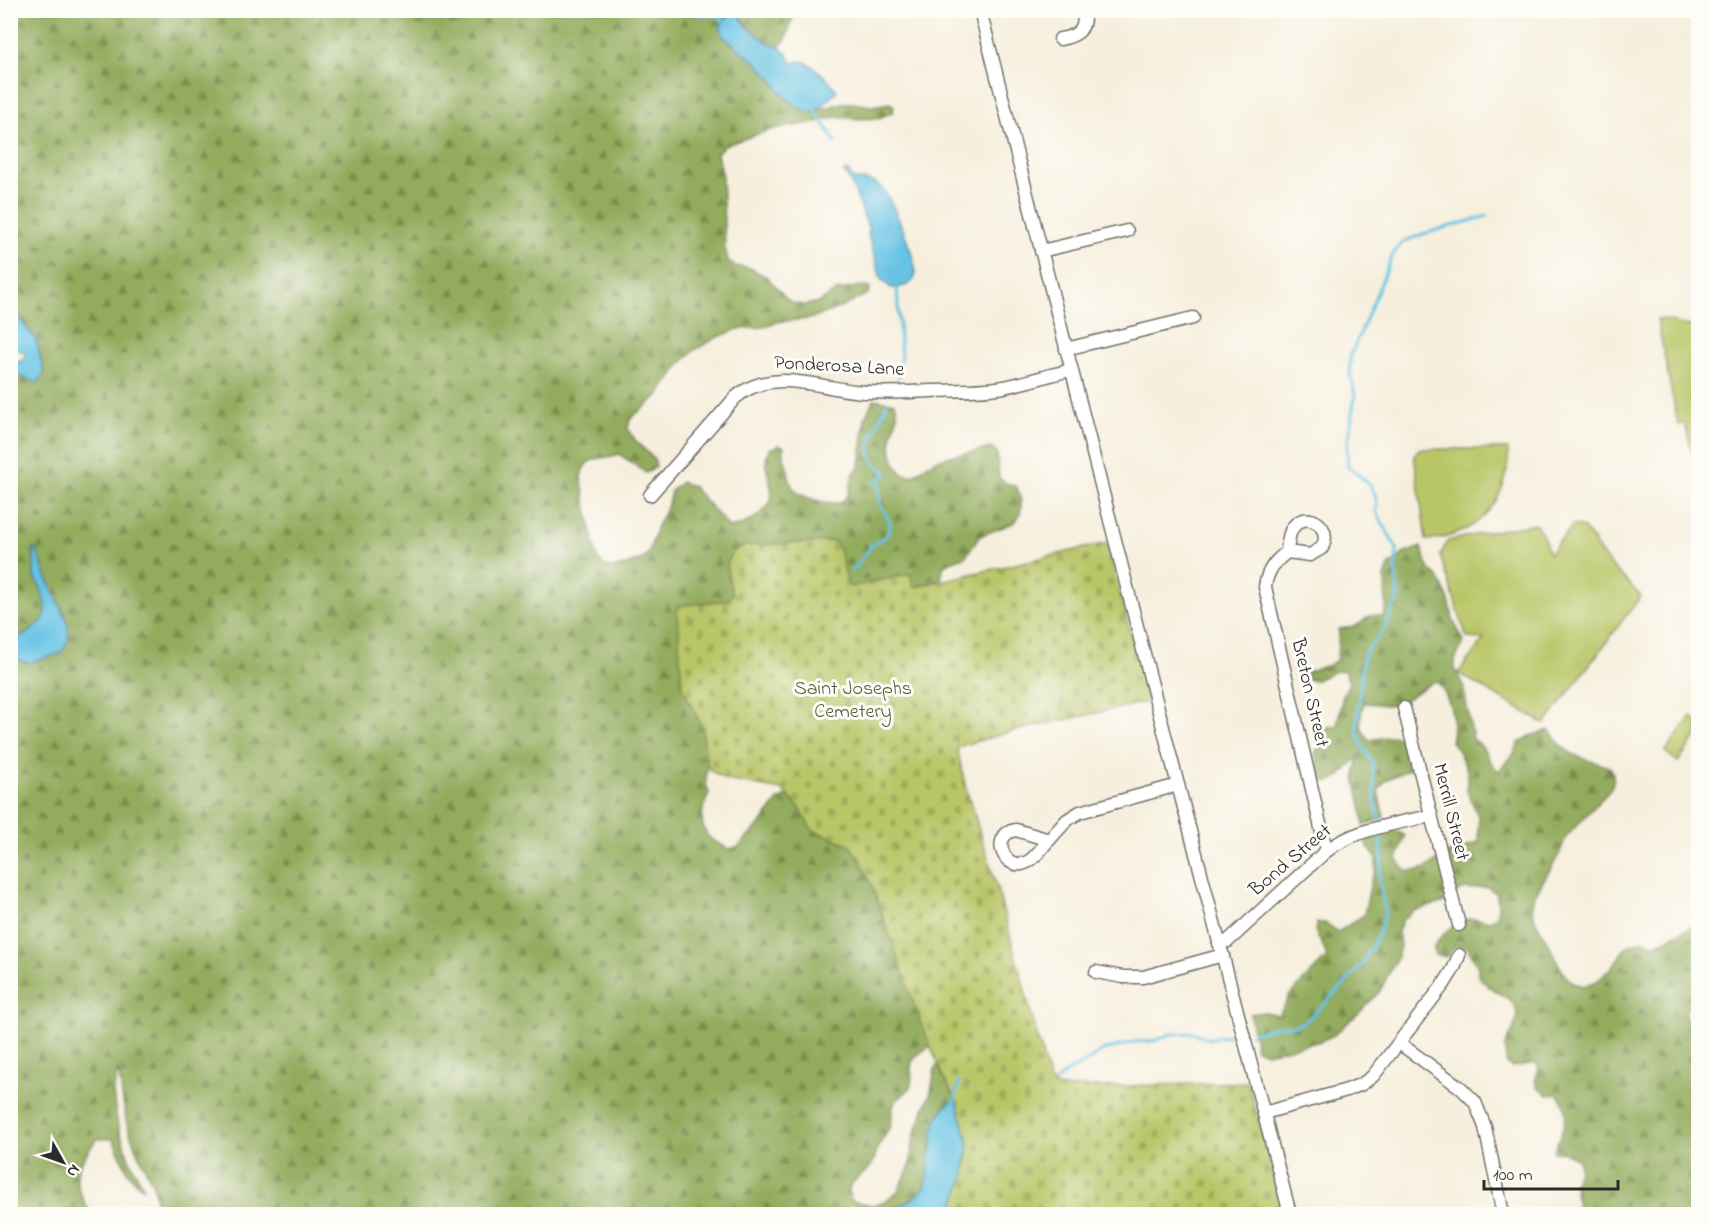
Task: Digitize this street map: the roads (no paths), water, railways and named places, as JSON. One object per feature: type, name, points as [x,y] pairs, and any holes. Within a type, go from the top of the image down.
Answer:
[{"type":"street","points":[[980,10],[1290,1215]]},
{"type":"street","points":[[1060,39],[1071,37],[1079,31],[1085,21],[1083,10]]},
{"type":"street","points":[[1041,251],[1127,231]]},
{"type":"street","points":[[1066,349],[1193,318]]},
{"type":"street","name":"Ponderosa Lane","points":[[650,495],[735,398],[746,389],[766,381],[795,382],[866,392],[982,389],[1004,387],[1071,370]]},
{"type":"street","name":"Breton Street","points":[[1287,552],[1273,564],[1268,573],[1265,587],[1266,598],[1328,850]]},
{"type":"street","name":"Merrill Street","points":[[1404,708],[1458,926]]},
{"type":"street","points":[[1048,840],[1067,820],[1080,812],[1178,785]]},
{"type":"street","name":"Bond Street","points":[[1221,949],[1228,940],[1339,842],[1361,833],[1430,816]]},
{"type":"street","points":[[1096,972],[1123,977],[1143,977],[1221,949]]},
{"type":"street","points":[[1264,1113],[1362,1084],[1378,1070],[1400,1043],[1449,976],[1459,955]]},
{"type":"street","points":[[1400,1043],[1461,1088],[1475,1102],[1485,1127],[1503,1215]]},
{"type":"water","points":[[732,12],[737,12],[747,27],[767,42],[779,47],[788,55],[791,63],[803,61],[808,64],[822,74],[837,91],[819,109],[811,112],[800,108],[783,95],[756,62],[723,36],[720,26]]},
{"type":"water","points":[[848,171],[854,180],[877,184],[893,207],[915,269],[915,277],[908,284],[891,288],[881,279],[868,234],[869,230],[853,186],[844,172]]},
{"type":"water","points":[[11,308],[36,339],[44,374],[37,383],[14,374],[11,376],[11,365],[26,358],[24,352],[11,348]]},
{"type":"water","points":[[34,548],[67,621],[69,635],[61,653],[29,663],[11,658],[10,635],[23,636],[45,617],[46,606],[34,574],[32,550]]},
{"type":"water","points":[[954,1100],[957,1101],[969,1146],[965,1173],[951,1214],[881,1214],[897,1208],[924,1189],[928,1178],[935,1125],[943,1110]]},
{"type":"waterway","points":[[694,10],[701,16],[712,14],[727,22]]},
{"type":"waterway","points":[[814,108],[836,143]]},
{"type":"waterway","points":[[1380,821],[1375,802],[1373,763],[1358,735],[1357,720],[1363,659],[1366,651],[1383,631],[1398,598],[1395,569],[1397,549],[1376,511],[1376,497],[1370,485],[1348,467],[1347,448],[1355,395],[1350,373],[1350,356],[1393,254],[1403,242],[1487,216]]},
{"type":"waterway","points":[[897,285],[901,359],[899,378]]},
{"type":"waterway","points":[[852,571],[871,545],[886,536],[890,529],[889,520],[881,505],[880,489],[874,481],[882,478],[886,473],[875,464],[869,445],[887,403]]},
{"type":"waterway","points":[[1251,1034],[1278,1026],[1292,1026],[1305,1022],[1341,988],[1362,964],[1379,933],[1385,913],[1379,876],[1382,860],[1380,834]]},
{"type":"waterway","points":[[1055,1082],[1067,1072],[1104,1050],[1135,1042],[1154,1041],[1171,1034],[1194,1033],[1209,1039],[1230,1035]]},
{"type":"waterway","points":[[954,1103],[959,1081]]},
{"type":"park label","name":"Saint Josephs Cemetery","points":[[853,700]]}]
